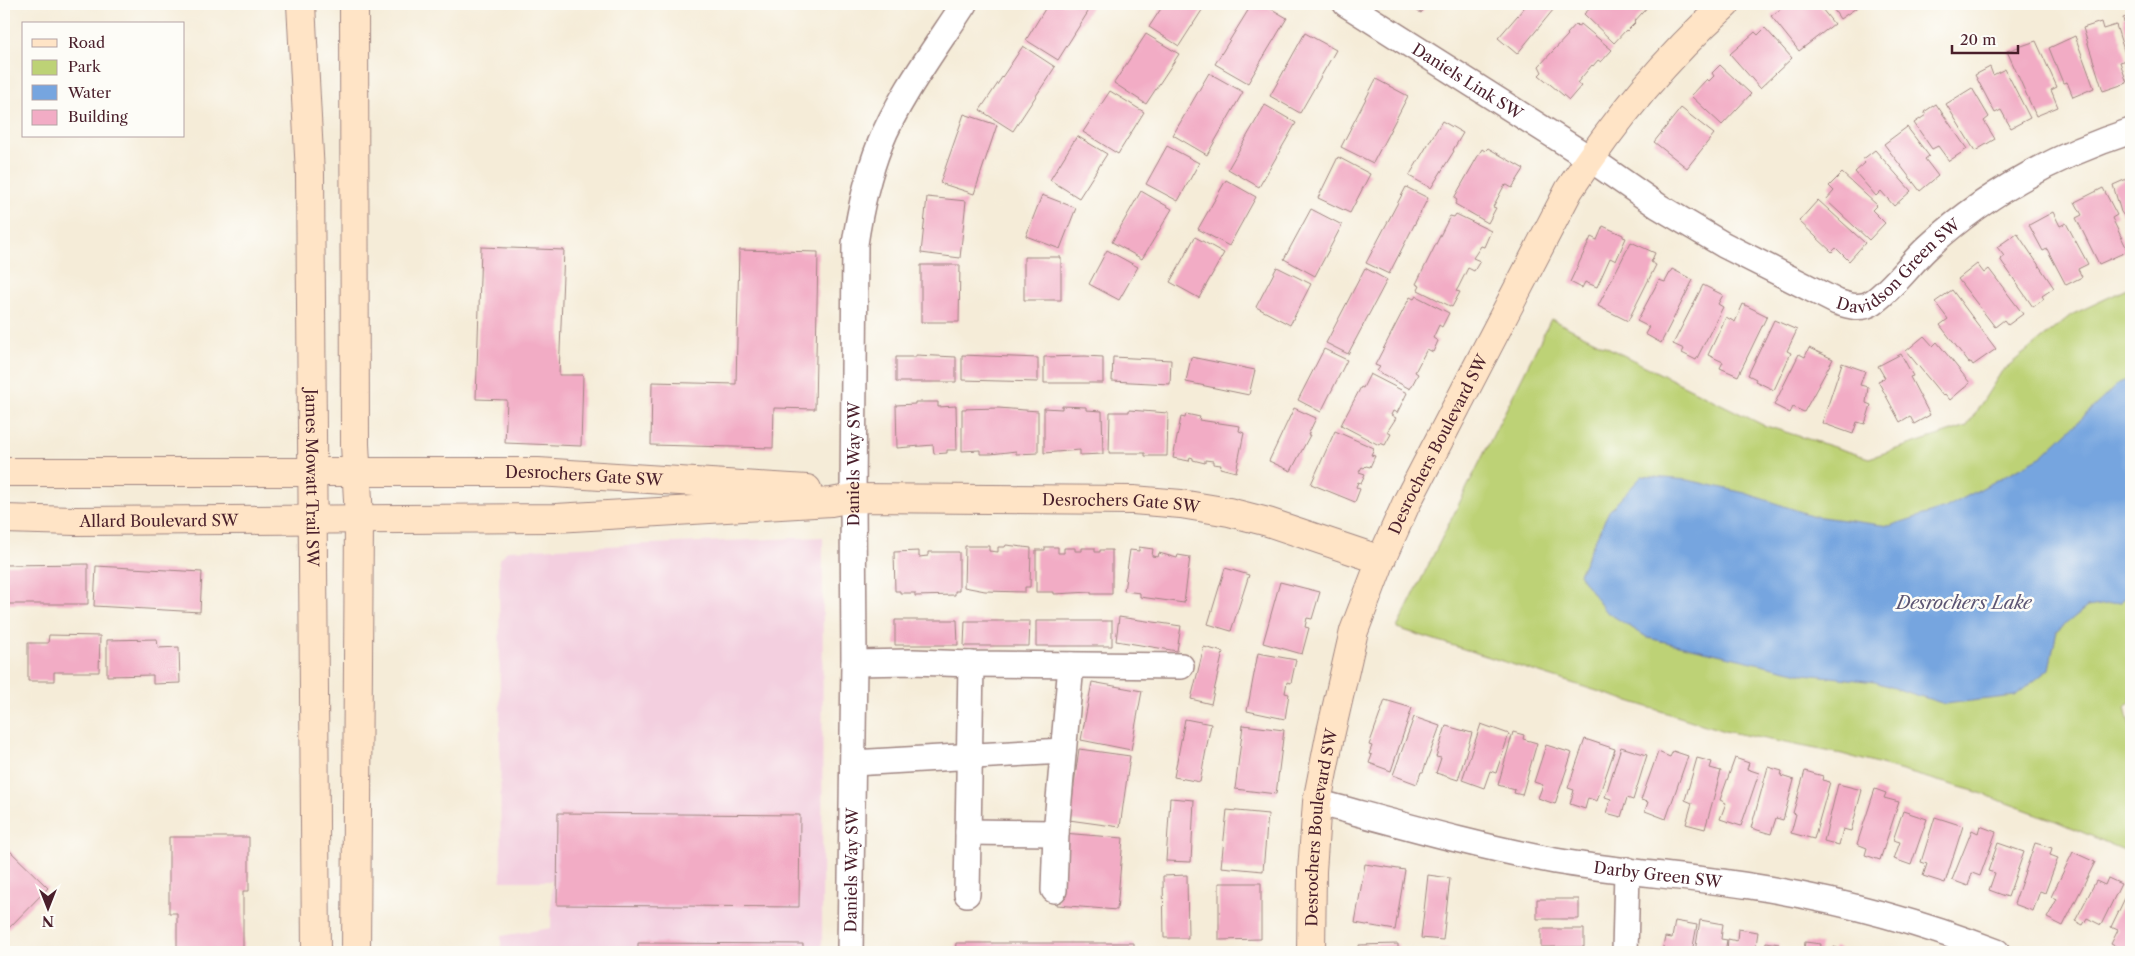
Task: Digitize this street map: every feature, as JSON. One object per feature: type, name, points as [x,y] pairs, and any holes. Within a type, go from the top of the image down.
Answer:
[{"type":"street","name":"James Mowatt Trail SW","points":[[301,4],[310,174],[316,952]]},
{"type":"street","points":[[354,4],[355,444],[359,519],[356,952]]},
{"type":"street","name":"Daniels Way SW","points":[[850,952],[854,663],[853,264],[859,212],[867,182],[885,133],[906,95],[964,4]]},
{"type":"street","name":"Daniels Link SW","points":[[1346,4],[1589,158]]},
{"type":"street","name":"Desrochers Boulevard SW","points":[[1311,952],[1312,871],[1318,802],[1330,736],[1354,631],[1381,560],[1410,495],[1569,190],[1589,158],[1630,103],[1694,33],[1726,4]]},
{"type":"street","name":"Davidson Green SW","points":[[1589,158],[1658,206],[1724,245],[1837,302],[1856,307],[1871,303],[1888,290],[1927,248],[1972,211],[2020,180],[2070,154],[2131,131]]},
{"type":"street","points":[[4,472],[313,472]]},
{"type":"street","name":"Desrochers Gate SW","points":[[313,472],[547,473],[830,490],[853,498]]},
{"type":"street","name":"Desrochers Gate SW","points":[[314,520],[556,518],[831,502],[853,498],[1133,500],[1181,504],[1229,512],[1268,522],[1381,560]]},
{"type":"street","name":"Allard Boulevard SW","points":[[4,519],[75,521],[314,520]]},
{"type":"street","points":[[854,663],[913,662],[1181,666]]},
{"type":"street","points":[[967,894],[971,664]]},
{"type":"street","points":[[1054,890],[1056,833],[1071,665]]},
{"type":"street","points":[[853,763],[1063,751]]},
{"type":"street","name":"Darby Green SW","points":[[1318,802],[1518,854],[1751,886],[1808,896],[1920,925],[1997,952]]},
{"type":"street","points":[[968,832],[1056,833]]},
{"type":"street","points":[[1626,870],[1626,952]]},
{"type":"shaded area","points":[[823,537],[822,952],[501,952],[501,936],[551,928],[552,881],[501,881],[499,560],[508,550]]},
{"type":"green space","points":[[2131,287],[2131,701],[2125,707],[2131,730],[2131,853],[2056,821],[1974,791],[1842,754],[1724,731],[1397,628],[1551,319],[1763,425],[1869,458],[1967,426],[2002,371],[2071,315]]},
{"type":"water","name":"Desrochers Lake","points":[[2131,378],[2131,590],[2121,602],[2087,607],[2057,631],[2049,669],[2015,696],[1945,704],[1875,682],[1804,674],[1648,638],[1605,611],[1579,574],[1609,511],[1642,476],[1688,480],[1745,493],[1814,516],[1889,526],[1945,508],[2042,456],[2119,383]]},
{"type":"building","points":[[1048,4],[1093,4],[1058,60],[1026,40]]},
{"type":"building","points":[[1164,4],[1206,4],[1179,46],[1149,27]]},
{"type":"building","points":[[1252,4],[1263,4],[1287,18],[1248,83],[1215,64]]},
{"type":"building","points":[[1405,4],[1427,4],[1421,13]]},
{"type":"building","points":[[1525,4],[1558,4],[1517,54],[1498,38],[1524,8]]},
{"type":"building","points":[[1595,4],[1650,4],[1635,23],[1614,43],[1584,14]]},
{"type":"building","points":[[1788,4],[1794,6],[1797,4],[1818,4],[1834,24],[1799,51],[1771,16]]},
{"type":"building","points":[[1830,4],[1862,4],[1840,19]]},
{"type":"building","points":[[2131,16],[2131,52],[2130,52],[2123,18]]},
{"type":"building","points":[[2101,22],[2103,29],[2116,25],[2127,60],[2120,62],[2127,83],[2103,91],[2083,28]]},
{"type":"building","points":[[1576,24],[1578,26],[1581,24],[1612,50],[1601,62],[1598,60],[1592,65],[1577,83],[1581,86],[1569,100],[1539,75],[1542,72],[1539,66]]},
{"type":"building","points":[[1765,28],[1792,58],[1760,88],[1730,54],[1755,32],[1758,35]]},
{"type":"building","points":[[1305,33],[1336,50],[1300,113],[1270,96]]},
{"type":"building","points":[[1146,34],[1179,54],[1146,104],[1114,83]]},
{"type":"building","points":[[2075,36],[2094,88],[2073,97],[2067,82],[2063,83],[2049,48]]},
{"type":"building","points":[[2036,41],[2057,87],[2051,90],[2058,107],[2036,116],[2007,51]]},
{"type":"building","points":[[1023,46],[1055,67],[1013,131],[980,110]]},
{"type":"building","points":[[1720,65],[1751,94],[1722,125],[1691,96],[1707,79],[1709,81],[1714,76],[1712,73]]},
{"type":"building","points":[[1990,67],[1993,75],[2005,69],[2030,118],[2011,128],[2001,110],[1995,113],[1975,75]]},
{"type":"building","points":[[1209,73],[1243,92],[1207,155],[1173,135]]},
{"type":"building","points":[[1376,79],[1408,96],[1373,163],[1341,147]]},
{"type":"building","points":[[1972,88],[1989,117],[1984,121],[1995,139],[1975,151],[1946,104]]},
{"type":"building","points":[[1110,91],[1144,112],[1118,154],[1083,132]]},
{"type":"building","points":[[1936,104],[1967,149],[1949,161],[1938,146],[1932,149],[1914,123],[1926,115],[1924,112]]},
{"type":"building","points":[[1265,105],[1296,123],[1259,187],[1228,169]]},
{"type":"building","points":[[1681,108],[1714,134],[1687,168],[1654,142]]},
{"type":"building","points":[[964,114],[997,125],[974,194],[940,183]]},
{"type":"building","points":[[1442,121],[1463,133],[1431,188],[1409,176]]},
{"type":"building","points":[[1907,127],[1929,156],[1925,159],[1938,176],[1920,191],[1884,144]]},
{"type":"building","points":[[1077,136],[1107,154],[1079,198],[1050,180]]},
{"type":"building","points":[[1167,146],[1199,163],[1178,201],[1146,184]]},
{"type":"building","points":[[1488,148],[1524,169],[1512,188],[1507,185],[1504,186],[1493,207],[1496,208],[1488,223],[1455,204],[1457,200],[1454,198],[1482,149],[1485,151]]},
{"type":"building","points":[[1875,150],[1911,191],[1894,206],[1881,191],[1876,196],[1855,172],[1865,163],[1862,160]]},
{"type":"building","points":[[1338,157],[1370,174],[1350,213],[1318,198]]},
{"type":"building","points":[[1842,173],[1877,205],[1872,210],[1885,223],[1869,240],[1826,200],[1834,191],[1829,186]]},
{"type":"building","points":[[2131,177],[2131,228],[2127,215],[2124,216],[2121,212],[2113,185]]},
{"type":"building","points":[[1226,180],[1256,197],[1229,246],[1198,229]]},
{"type":"building","points":[[1406,187],[1428,198],[1389,274],[1366,263]]},
{"type":"building","points":[[2103,188],[2117,215],[2112,218],[2128,251],[2099,264],[2076,218],[2082,215],[2075,202]]},
{"type":"building","points":[[1141,191],[1172,209],[1142,259],[1112,242]]},
{"type":"building","points":[[1042,195],[1076,208],[1060,249],[1026,236]]},
{"type":"building","points":[[927,197],[966,201],[960,258],[921,253]]},
{"type":"building","points":[[1818,200],[1865,243],[1849,261],[1836,248],[1832,252],[1799,221]]},
{"type":"building","points":[[1311,209],[1342,225],[1315,276],[1284,259]]},
{"type":"building","points":[[2053,212],[2060,226],[2066,223],[2088,264],[2078,269],[2082,277],[2066,285],[2047,249],[2043,251],[2029,225]]},
{"type":"building","points":[[1456,214],[1491,231],[1484,247],[1481,246],[1473,258],[1480,261],[1474,271],[1468,268],[1456,291],[1460,292],[1452,307],[1418,290],[1420,286],[1416,284],[1450,216],[1454,217]]},
{"type":"building","points":[[1603,226],[1626,238],[1616,261],[1610,258],[1597,287],[1585,282],[1582,288],[1570,282],[1591,237],[1597,240]]},
{"type":"building","points":[[2017,233],[2054,288],[2042,296],[2044,299],[2033,307],[2000,259],[2004,256],[1997,247]]},
{"type":"building","points":[[1195,237],[1224,253],[1199,298],[1170,282]]},
{"type":"building","points":[[1631,242],[1655,253],[1651,262],[1656,265],[1628,321],[1598,306]]},
{"type":"building","points":[[481,247],[564,250],[559,375],[583,375],[581,446],[505,443],[507,400],[476,399]]},
{"type":"building","points":[[739,250],[818,252],[815,409],[774,408],[773,448],[651,445],[652,382],[736,384]]},
{"type":"building","points":[[1107,250],[1138,267],[1119,300],[1089,284]]},
{"type":"building","points":[[1024,257],[1061,257],[1061,300],[1024,300]]},
{"type":"building","points":[[1977,264],[1984,273],[1989,269],[2023,314],[2008,325],[2004,320],[1995,327],[1958,279]]},
{"type":"building","points":[[921,265],[960,265],[959,322],[921,322]]},
{"type":"building","points":[[1277,267],[1311,284],[1290,325],[1256,307]]},
{"type":"building","points":[[1365,268],[1387,280],[1348,354],[1326,343]]},
{"type":"building","points":[[1672,269],[1693,280],[1661,343],[1645,334],[1649,327],[1637,321],[1659,280],[1665,282]]},
{"type":"building","points":[[1703,285],[1723,295],[1718,304],[1723,307],[1696,360],[1682,353],[1684,349],[1673,344]]},
{"type":"building","points":[[1952,290],[1996,349],[1973,365],[1971,362],[1969,363],[1940,325],[1948,319],[1935,302]]},
{"type":"building","points":[[1416,296],[1449,313],[1442,327],[1439,325],[1433,338],[1438,341],[1433,352],[1427,349],[1415,372],[1418,374],[1410,389],[1377,371],[1380,367],[1375,365],[1410,297],[1414,299]]},
{"type":"building","points":[[1743,304],[1767,316],[1738,376],[1720,368],[1723,362],[1708,355],[1726,317],[1735,322]]},
{"type":"building","points":[[1774,320],[1797,330],[1787,351],[1791,353],[1774,390],[1755,381],[1756,379],[1748,375]]},
{"type":"building","points":[[1924,336],[1933,346],[1937,342],[1970,383],[1950,400],[1945,394],[1943,396],[1906,351]]},
{"type":"building","points":[[1809,348],[1833,359],[1804,412],[1793,407],[1790,413],[1774,405],[1799,354],[1805,357]]},
{"type":"building","points":[[1324,349],[1347,360],[1321,412],[1298,400]]},
{"type":"building","points":[[1901,354],[1913,376],[1910,377],[1930,415],[1914,424],[1910,416],[1900,422],[1878,381],[1885,378],[1878,366]]},
{"type":"building","points":[[916,355],[956,357],[956,382],[896,382],[896,357],[916,357]]},
{"type":"building","points":[[962,355],[1038,358],[1038,382],[962,380]]},
{"type":"building","points":[[1044,357],[1103,357],[1103,383],[1044,383]]},
{"type":"building","points":[[1113,357],[1171,360],[1170,384],[1112,381]]},
{"type":"building","points":[[1191,357],[1255,370],[1249,395],[1186,382]]},
{"type":"building","points":[[1842,363],[1865,371],[1860,385],[1868,387],[1866,403],[1871,405],[1865,424],[1857,422],[1853,434],[1822,423]]},
{"type":"building","points":[[1370,374],[1407,393],[1397,413],[1393,411],[1391,415],[1396,418],[1387,432],[1391,434],[1385,445],[1380,443],[1379,445],[1341,425]]},
{"type":"building","points":[[915,402],[938,402],[938,407],[956,406],[957,450],[947,450],[947,453],[934,454],[933,445],[897,448],[896,405],[915,404]]},
{"type":"building","points":[[1062,406],[1086,407],[1086,410],[1102,411],[1103,454],[1080,455],[1080,450],[1044,453],[1044,408],[1062,409]]},
{"type":"building","points":[[998,408],[1038,411],[1038,453],[1016,454],[1016,451],[980,454],[980,450],[962,451],[962,409]]},
{"type":"building","points":[[1294,408],[1316,418],[1308,435],[1310,435],[1291,471],[1269,461]]},
{"type":"building","points":[[1129,410],[1168,413],[1167,456],[1145,456],[1145,453],[1109,453],[1110,412],[1129,412]]},
{"type":"building","points":[[1186,414],[1200,417],[1199,420],[1240,426],[1239,431],[1244,433],[1236,472],[1220,468],[1221,465],[1213,464],[1213,461],[1205,460],[1205,463],[1193,460],[1190,457],[1189,461],[1173,458],[1181,417],[1185,418]]},
{"type":"building","points":[[1335,431],[1374,448],[1371,455],[1375,456],[1370,467],[1362,467],[1359,472],[1365,474],[1361,483],[1358,482],[1356,487],[1360,489],[1355,502],[1311,484]]},
{"type":"building","points":[[1006,545],[1031,548],[1030,587],[1025,587],[1025,592],[985,591],[964,587],[965,546],[989,546],[989,551],[998,552],[998,547],[1005,547]]},
{"type":"building","points":[[1045,547],[1058,547],[1058,553],[1064,553],[1064,548],[1075,548],[1075,551],[1082,551],[1082,548],[1095,548],[1095,552],[1112,550],[1112,594],[1091,594],[1091,592],[1054,594],[1054,592],[1036,592],[1036,550],[1045,550]]},
{"type":"building","points":[[1139,547],[1153,549],[1152,556],[1158,557],[1159,553],[1177,558],[1178,555],[1190,557],[1184,603],[1140,597],[1140,593],[1124,591],[1130,550],[1139,551]]},
{"type":"building","points":[[919,551],[919,557],[928,556],[928,552],[959,552],[959,591],[955,591],[955,595],[915,596],[915,593],[895,591],[894,552]]},
{"type":"building","points":[[88,564],[88,604],[4,604],[4,565]]},
{"type":"building","points":[[96,566],[202,572],[200,612],[94,606]]},
{"type":"building","points":[[1225,568],[1249,575],[1231,631],[1208,624]]},
{"type":"building","points":[[1280,582],[1320,592],[1312,619],[1307,618],[1305,627],[1309,628],[1302,654],[1263,643]]},
{"type":"building","points":[[1119,617],[1181,626],[1177,651],[1116,641]]},
{"type":"building","points":[[895,620],[957,620],[958,645],[895,645]]},
{"type":"building","points":[[965,621],[1030,621],[1029,646],[964,646]]},
{"type":"building","points":[[1036,621],[1112,621],[1112,646],[1036,646]]},
{"type":"building","points":[[49,635],[100,636],[99,672],[54,672],[54,681],[28,681],[28,643],[48,643]]},
{"type":"building","points":[[157,639],[158,648],[179,647],[180,683],[153,684],[153,675],[107,676],[107,640]]},
{"type":"building","points":[[1204,647],[1223,652],[1211,704],[1191,699]]},
{"type":"building","points":[[1258,653],[1296,660],[1291,683],[1287,682],[1285,693],[1289,694],[1285,719],[1247,711]]},
{"type":"building","points":[[1092,682],[1142,691],[1131,750],[1081,740]]},
{"type":"building","points":[[1385,700],[1412,708],[1391,771],[1369,763],[1372,755],[1369,754],[1372,746],[1369,745]]},
{"type":"building","points":[[1414,717],[1440,726],[1417,784],[1393,775]]},
{"type":"building","points":[[1185,719],[1211,724],[1200,782],[1174,777]]},
{"type":"building","points":[[1481,724],[1509,734],[1496,773],[1490,771],[1484,788],[1462,780]]},
{"type":"building","points":[[1243,725],[1284,730],[1276,794],[1235,789]]},
{"type":"building","points":[[1446,726],[1472,733],[1458,780],[1436,773],[1441,758],[1436,757]]},
{"type":"building","points":[[1513,732],[1524,735],[1523,739],[1537,743],[1522,795],[1514,793],[1515,790],[1498,785]]},
{"type":"building","points":[[1585,739],[1615,749],[1597,801],[1588,798],[1585,809],[1570,804],[1574,790],[1568,788]]},
{"type":"building","points":[[1546,745],[1572,753],[1555,804],[1538,798],[1543,785],[1534,782]]},
{"type":"building","points":[[1621,747],[1647,755],[1633,800],[1627,798],[1621,817],[1606,813],[1611,799],[1605,797]]},
{"type":"building","points":[[1079,749],[1130,756],[1120,827],[1069,820]]},
{"type":"building","points":[[1673,751],[1688,756],[1666,819],[1645,811],[1648,802],[1641,800],[1658,752],[1670,757]]},
{"type":"building","points":[[1697,758],[1712,762],[1710,768],[1721,771],[1705,829],[1686,824],[1692,803],[1685,800]]},
{"type":"building","points":[[1735,758],[1749,763],[1747,769],[1759,773],[1741,826],[1720,819],[1726,803],[1720,800]]},
{"type":"building","points":[[1768,767],[1782,771],[1781,776],[1794,780],[1783,820],[1776,818],[1771,834],[1751,828]]},
{"type":"building","points":[[1805,771],[1823,776],[1822,780],[1830,782],[1814,839],[1791,833],[1796,814],[1793,813]]},
{"type":"building","points":[[1838,784],[1862,790],[1851,831],[1843,829],[1839,845],[1824,841]]},
{"type":"building","points":[[1875,789],[1886,793],[1884,798],[1899,802],[1880,860],[1865,855],[1867,848],[1857,844]]},
{"type":"building","points":[[1170,798],[1194,800],[1191,862],[1166,861]]},
{"type":"building","points":[[1227,810],[1268,814],[1263,871],[1221,867]]},
{"type":"building","points":[[1903,811],[1927,819],[1911,865],[1894,859],[1900,842],[1893,840]]},
{"type":"building","points":[[558,813],[800,815],[799,907],[557,905]]},
{"type":"building","points":[[1935,817],[1963,826],[1945,883],[1923,876],[1927,864],[1921,862]]},
{"type":"building","points":[[1980,826],[1996,832],[1980,876],[1972,873],[1968,886],[1952,880],[1972,830],[1978,833]]},
{"type":"building","points":[[1063,833],[1123,838],[1117,910],[1057,905]]},
{"type":"building","points":[[169,837],[249,837],[249,891],[243,891],[243,952],[177,952],[177,913],[169,913]]},
{"type":"building","points":[[1998,843],[2024,852],[2008,897],[1989,890],[1995,873],[1988,871]]},
{"type":"building","points":[[2035,843],[2052,848],[2050,855],[2058,858],[2045,893],[2040,891],[2033,911],[2014,904]]},
{"type":"building","points":[[4,845],[48,888],[4,933]]},
{"type":"building","points":[[2073,852],[2095,862],[2063,926],[2047,918],[2057,899],[2051,897]]},
{"type":"building","points":[[1365,864],[1405,870],[1395,930],[1355,923]]},
{"type":"building","points":[[1187,875],[1188,938],[1164,938],[1163,876]]},
{"type":"building","points":[[1428,875],[1450,878],[1443,940],[1421,938]]},
{"type":"building","points":[[2108,878],[2121,884],[2101,925],[2087,918],[2083,925],[2075,921],[2096,881],[2105,885]]},
{"type":"building","points":[[1219,883],[1261,883],[1261,939],[1219,940]]},
{"type":"building","points":[[2126,896],[2131,899],[2131,938],[2125,951],[2111,944],[2118,930],[2111,927]]},
{"type":"building","points":[[1537,899],[1579,899],[1579,919],[1537,919]]},
{"type":"building","points":[[1700,920],[1723,924],[1721,939],[1727,940],[1725,952],[1695,952]]},
{"type":"building","points":[[1675,921],[1697,925],[1692,952],[1662,952],[1665,937],[1672,938]]},
{"type":"building","points":[[1541,929],[1584,929],[1584,947],[1541,947]]},
{"type":"building","points":[[1738,929],[1758,932],[1755,952],[1727,952],[1728,939],[1737,941]]},
{"type":"building","points":[[1766,942],[1779,944],[1777,952],[1764,952]]},
{"type":"building","points":[[1805,942],[1821,944],[1820,952],[1796,952],[1796,950],[1804,951]]},
{"type":"building","points":[[638,943],[803,944],[803,952],[638,952]]},
{"type":"building","points":[[956,943],[1134,943],[1134,952],[955,952]]},
{"type":"building","points":[[1398,944],[1398,952],[1359,952],[1359,945]]},
{"type":"building","points":[[1834,947],[1849,952],[1832,952]]},
{"type":"building","points":[[1163,949],[1187,949],[1187,952],[1163,952]]},
{"type":"building","points":[[1440,949],[1460,950],[1460,952],[1440,952]]}]
